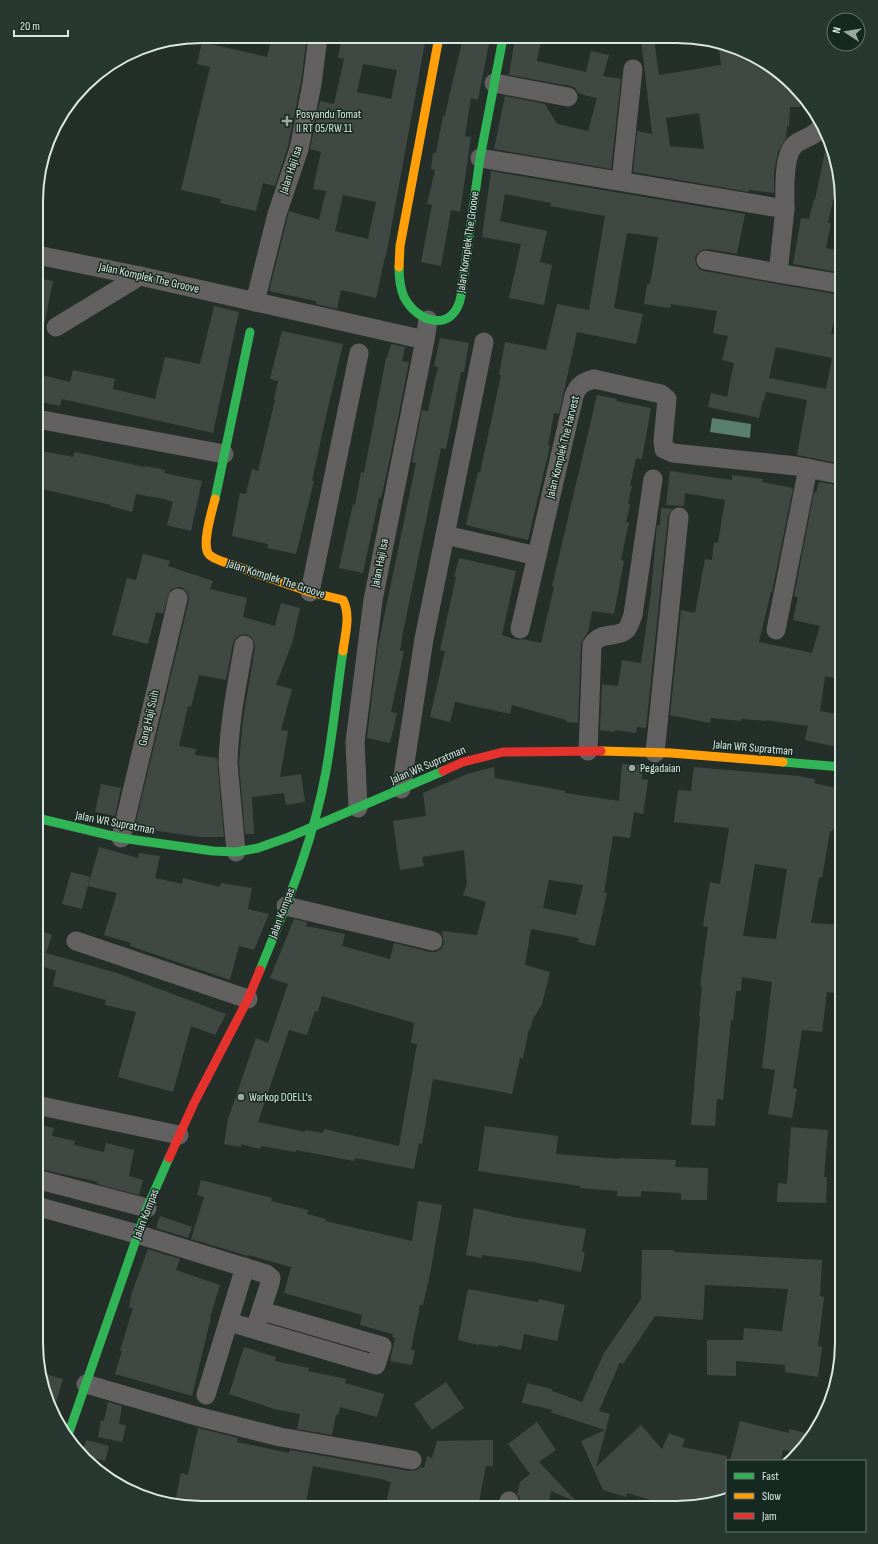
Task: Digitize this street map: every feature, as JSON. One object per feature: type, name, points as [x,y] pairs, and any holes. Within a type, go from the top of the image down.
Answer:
[{"type":"street","name":"Jalan Haji Isa","points":[[255,302],[277,214],[298,149],[312,84],[317,43]]},
{"type":"street","points":[[428,320],[414,311],[407,303],[398,276],[398,264],[400,246],[438,43]]},
{"type":"street","name":"Jalan Komplek The Groove","points":[[428,320],[441,320],[449,318],[458,308],[462,289],[480,158],[502,43]]},
{"type":"street","points":[[621,181],[633,69]]},
{"type":"street","points":[[494,83],[568,97]]},
{"type":"street","points":[[778,273],[789,154],[796,143],[810,138],[818,130]]},
{"type":"street","points":[[480,158],[785,209]]},
{"type":"street","name":"Jalan Komplek The Groove","points":[[43,255],[425,340]]},
{"type":"street","points":[[706,260],[835,283]]},
{"type":"street","points":[[56,327],[140,276]]},
{"type":"street","name":"Jalan Haji Isa","points":[[358,808],[355,742],[373,600],[428,320]]},
{"type":"street","name":"Jalan Komplek The Groove","points":[[250,332],[206,541],[206,552],[210,557],[221,561],[310,592],[343,600],[347,608],[326,772],[313,826]]},
{"type":"street","points":[[402,789],[424,640],[484,342]]},
{"type":"street","points":[[310,592],[359,353]]},
{"type":"street","name":"Jalan Komplek The Harvest","points":[[520,629],[574,396],[577,388],[585,381],[594,379],[661,394],[667,399],[663,441],[664,449],[673,453],[808,468],[835,474]]},
{"type":"street","points":[[43,420],[224,454]]},
{"type":"street","points":[[776,630],[808,468]]},
{"type":"street","points":[[588,751],[592,645],[596,639],[603,636],[621,633],[626,630],[633,616],[653,479]]},
{"type":"street","points":[[654,753],[679,518]]},
{"type":"street","points":[[445,536],[537,556]]},
{"type":"street","name":"Gang Haji Suih","points":[[121,838],[178,598]]},
{"type":"street","points":[[236,852],[228,748],[244,645]]},
{"type":"street","name":"Jalan WR Supratman","points":[[43,819],[121,838],[236,852],[258,848],[279,841],[434,774],[480,757],[503,752],[588,751],[654,753],[835,766]]},
{"type":"street","name":"Jalan Kompas","points":[[70,1430],[147,1208],[179,1134],[248,999],[286,906],[313,826]]},
{"type":"street","points":[[286,906],[434,941]]},
{"type":"street","points":[[76,941],[248,999]]},
{"type":"street","points":[[43,1106],[179,1134]]},
{"type":"street","points":[[43,1181],[147,1208]]},
{"type":"street","points":[[43,1208],[137,1234],[266,1274],[271,1278],[255,1330]]},
{"type":"street","points":[[206,1395],[245,1267]]},
{"type":"street","points":[[229,1322],[376,1365],[382,1346],[262,1311]]},
{"type":"street","points":[[86,1384],[196,1416],[280,1437],[412,1460]]},
{"type":"shaded area","points":[[712,418],[751,424],[750,438],[710,432]]},
{"type":"building","points":[[202,43],[267,57],[270,43],[306,43],[301,82],[288,146],[275,186],[263,183],[256,211],[220,203],[221,199],[181,190],[210,67],[197,64]]},
{"type":"building","points":[[341,43],[425,43],[386,256],[376,298],[341,290],[337,309],[316,304],[316,301],[269,291],[289,211],[319,220],[326,191],[313,189],[321,152],[310,149],[320,101],[334,104],[344,59],[338,58]],"holes":[[[363,64],[397,70],[391,99],[357,92]],[[343,195],[376,202],[368,239],[335,231]]]},
{"type":"building","points":[[462,43],[489,43],[478,100],[471,98],[465,136],[471,137],[460,212],[451,210],[441,266],[421,262],[432,205],[427,204],[435,170],[431,169],[433,153],[436,153],[443,116],[445,116]]},
{"type":"building","points":[[514,43],[540,43],[537,61],[586,72],[591,51],[609,55],[603,76],[621,79],[611,169],[494,149],[505,96],[545,104],[557,124],[588,131],[597,98],[578,93],[575,88],[570,86],[509,75]]},
{"type":"building","points":[[641,43],[655,43],[659,75],[721,65],[719,48],[756,64],[781,82],[800,102],[800,107],[790,107],[789,126],[787,126],[786,138],[778,152],[774,172],[774,193],[749,190],[749,192],[633,172],[637,131],[652,134]],"holes":[[[699,113],[704,149],[670,146],[666,118]]]},
{"type":"building","points":[[826,147],[830,160],[835,191],[828,223],[831,223],[826,248],[835,250],[835,272],[793,264],[801,218],[809,219],[814,199],[815,200]]},
{"type":"building","points":[[491,171],[745,214],[737,254],[708,249],[703,250],[698,253],[695,258],[696,264],[699,269],[704,271],[835,294],[835,317],[831,334],[835,334],[835,463],[797,455],[807,400],[766,392],[759,418],[708,407],[711,393],[727,397],[734,363],[722,360],[728,336],[713,333],[717,311],[671,304],[670,308],[644,304],[647,284],[650,284],[658,237],[627,233],[614,308],[643,314],[636,344],[577,332],[559,414],[554,413],[548,445],[550,446],[528,540],[466,525],[478,472],[480,473],[501,375],[499,375],[505,342],[546,350],[557,304],[589,310],[605,216],[550,206],[551,203],[505,194],[500,221],[547,231],[540,262],[552,265],[544,305],[509,298],[521,244],[482,237]],"holes":[[[776,347],[832,358],[826,389],[769,378]]]},
{"type":"building","points":[[43,279],[53,281],[43,326]]},
{"type":"building","points":[[214,306],[239,312],[213,433],[62,399],[60,406],[43,402],[43,375],[70,382],[73,370],[115,379],[113,389],[155,399],[165,357],[200,364]]},
{"type":"building","points":[[282,331],[343,344],[312,481],[314,481],[296,554],[267,548],[268,544],[232,536],[240,493],[246,494],[252,469],[258,471],[275,400],[278,381],[270,379]]},
{"type":"building","points":[[440,338],[469,343],[464,372],[461,372],[446,449],[441,448],[403,632],[400,651],[404,651],[391,712],[397,713],[390,743],[367,738],[378,646],[416,463],[412,462],[422,410],[428,411],[438,367],[434,366]]},
{"type":"building","points":[[391,344],[405,347],[402,361],[409,362],[390,458],[381,498],[379,498],[363,573],[339,568],[353,504],[355,505],[361,472],[364,473],[386,358]]},
{"type":"building","points":[[597,395],[617,399],[616,401],[651,408],[642,459],[636,458],[630,486],[632,486],[626,522],[629,522],[621,560],[624,561],[614,614],[592,611],[588,632],[581,644],[578,723],[566,722],[566,720],[512,705],[510,714],[455,702],[450,722],[430,717],[445,651],[440,650],[459,558],[516,571],[502,635],[518,640],[523,639],[541,643],[554,587],[552,586]]},
{"type":"building","points":[[43,451],[73,457],[75,452],[165,470],[164,473],[202,481],[191,531],[167,525],[173,502],[164,499],[136,494],[132,512],[110,506],[111,505],[43,489]]},
{"type":"building","points":[[670,471],[732,480],[732,475],[763,479],[762,482],[793,488],[772,592],[759,642],[812,653],[820,626],[793,620],[798,597],[794,596],[814,492],[816,493],[819,482],[835,485],[835,678],[825,676],[820,711],[835,714],[835,746],[805,740],[808,726],[766,720],[741,719],[741,721],[711,718],[710,723],[670,715],[681,610],[695,613],[705,559],[712,560],[714,542],[718,543],[725,500],[685,493],[684,506],[666,505]]},
{"type":"building","points":[[661,508],[672,509],[668,516],[646,728],[637,727],[636,733],[615,730],[615,732],[600,730],[602,684],[618,686],[622,660],[641,663],[651,593],[657,525],[660,526]]},
{"type":"building","points":[[143,554],[170,561],[168,566],[213,581],[210,589],[247,598],[243,617],[275,626],[281,603],[300,608],[292,643],[276,685],[292,689],[281,730],[288,731],[280,777],[301,774],[305,802],[286,805],[284,793],[252,797],[254,834],[245,834],[239,763],[243,720],[255,647],[251,637],[246,634],[240,635],[233,643],[226,680],[199,675],[191,707],[188,706],[179,746],[196,749],[195,755],[217,758],[224,837],[201,837],[143,829],[144,827],[135,825],[189,600],[188,594],[181,587],[174,588],[170,591],[163,614],[156,612],[148,644],[112,635],[127,578],[136,580]]},
{"type":"building","points":[[622,764],[643,765],[642,779],[648,780],[643,814],[634,812],[630,838],[613,836],[604,893],[607,893],[595,946],[578,942],[579,938],[531,929],[525,965],[550,972],[542,1004],[533,1019],[530,1030],[529,1029],[523,1058],[520,1058],[512,1094],[433,1079],[422,1144],[419,1143],[414,1169],[355,1158],[354,1161],[296,1150],[296,1152],[261,1146],[260,1149],[241,1144],[241,1147],[224,1144],[228,1119],[256,1038],[268,1043],[288,984],[270,978],[294,919],[307,922],[306,926],[345,934],[342,946],[390,959],[394,943],[430,952],[436,952],[441,949],[444,944],[442,931],[477,935],[486,902],[463,895],[467,884],[464,850],[422,857],[424,866],[400,870],[393,821],[426,816],[423,793],[467,774],[494,767],[495,778],[565,791],[565,793],[619,801]],"holes":[[[549,880],[583,885],[576,915],[543,908]],[[322,996],[414,1023],[411,1043],[417,1044],[399,1146],[324,1129],[323,1133],[306,1130],[305,1132],[258,1122],[289,1030],[307,1035],[315,1011],[318,1012]]]},
{"type":"building","points":[[694,767],[798,776],[815,779],[814,783],[835,788],[835,818],[833,831],[830,831],[822,878],[819,877],[811,923],[835,925],[835,993],[827,992],[822,1032],[802,1030],[793,1088],[797,1089],[792,1118],[768,1114],[775,1070],[762,1068],[772,982],[742,977],[741,991],[736,991],[733,1020],[731,1020],[723,1100],[717,1099],[715,1126],[691,1125],[702,986],[700,986],[708,927],[703,926],[710,882],[720,884],[729,828],[674,822],[678,790],[691,791]],"holes":[[[755,864],[787,869],[776,939],[743,936]]]},
{"type":"building","points":[[101,784],[121,788],[115,816],[95,812]]},
{"type":"building","points":[[99,847],[138,858],[139,853],[160,856],[155,878],[182,884],[183,878],[220,887],[221,883],[252,888],[248,909],[269,914],[254,950],[239,946],[230,980],[130,946],[131,943],[104,935],[117,893],[88,886]]},
{"type":"building","points":[[71,872],[90,877],[82,909],[62,904]]},
{"type":"building","points":[[43,932],[52,935],[46,953],[117,973],[226,1014],[215,1035],[191,1026],[173,1092],[118,1077],[136,1012],[105,1005],[106,1000],[53,986],[56,971],[43,967]]},
{"type":"building","points":[[43,1126],[54,1128],[52,1136],[75,1141],[74,1145],[104,1152],[106,1143],[134,1150],[129,1176],[143,1180],[139,1195],[97,1184],[98,1182],[43,1170]]},
{"type":"building","points":[[485,1126],[558,1136],[556,1154],[619,1159],[676,1160],[675,1167],[708,1168],[707,1200],[681,1200],[681,1193],[641,1191],[641,1197],[617,1196],[617,1191],[580,1188],[580,1186],[478,1171]]},
{"type":"building","points":[[791,1127],[828,1130],[824,1177],[827,1177],[826,1203],[777,1202],[778,1183],[787,1184]]},
{"type":"building","points":[[201,1180],[272,1198],[271,1201],[308,1210],[307,1214],[326,1219],[325,1221],[412,1241],[418,1201],[442,1205],[431,1269],[423,1305],[420,1305],[411,1350],[415,1350],[412,1365],[390,1361],[395,1338],[392,1337],[393,1334],[360,1325],[362,1315],[284,1293],[291,1267],[191,1239],[204,1197],[197,1195]]},
{"type":"building","points":[[474,1208],[513,1217],[586,1229],[582,1252],[585,1252],[581,1272],[534,1262],[482,1255],[482,1258],[466,1255]]},
{"type":"building","points":[[160,1216],[192,1227],[188,1238],[156,1228]]},
{"type":"building","points":[[148,1249],[180,1259],[176,1270],[220,1285],[210,1317],[192,1396],[115,1374],[122,1351],[120,1351],[133,1308],[129,1308],[132,1292]]},
{"type":"building","points":[[642,1250],[674,1250],[674,1252],[822,1260],[820,1296],[824,1297],[818,1346],[822,1347],[818,1377],[785,1372],[785,1365],[736,1361],[736,1376],[707,1375],[707,1340],[743,1340],[744,1328],[782,1331],[788,1289],[705,1285],[703,1320],[655,1316],[623,1364],[620,1362],[599,1411],[610,1414],[596,1467],[641,1425],[662,1449],[669,1433],[685,1439],[682,1447],[727,1456],[726,1494],[697,1500],[654,1501],[627,1493],[626,1497],[603,1490],[581,1441],[605,1430],[550,1412],[553,1410],[522,1403],[527,1383],[552,1389],[552,1391],[582,1402],[604,1353],[641,1299]]},
{"type":"building","points":[[468,1289],[538,1302],[539,1299],[565,1305],[557,1341],[524,1334],[521,1350],[498,1345],[498,1347],[479,1345],[458,1340]]},
{"type":"building","points":[[244,1347],[276,1357],[275,1361],[309,1368],[308,1371],[346,1379],[345,1383],[384,1394],[377,1417],[340,1407],[338,1415],[336,1415],[332,1435],[297,1429],[300,1414],[274,1409],[229,1394]]},
{"type":"building","points":[[46,1374],[63,1379],[56,1404],[51,1394]]},
{"type":"building","points":[[446,1382],[464,1408],[432,1430],[414,1404]]},
{"type":"building","points":[[108,1402],[122,1406],[119,1424],[126,1425],[122,1442],[98,1437],[101,1420],[104,1421]]},
{"type":"building","points":[[740,1421],[789,1433],[789,1429],[805,1433],[792,1452],[783,1450],[781,1460],[730,1460]]},
{"type":"building","points":[[537,1422],[556,1450],[539,1462],[576,1501],[551,1491],[549,1501],[520,1501],[517,1494],[520,1482],[530,1474],[508,1444]]},
{"type":"building","points":[[198,1428],[238,1438],[237,1442],[289,1453],[290,1450],[410,1471],[421,1467],[424,1468],[427,1456],[432,1458],[437,1441],[493,1440],[493,1466],[486,1466],[479,1501],[386,1501],[391,1482],[313,1466],[306,1501],[191,1501],[176,1498],[181,1473],[188,1475]]},
{"type":"building","points":[[86,1440],[109,1446],[105,1461],[92,1458],[84,1449]]},
{"type":"traffic: fast","points":[[399,267],[402,290],[404,297],[410,306],[426,318],[444,320],[451,316],[457,308],[461,296],[480,158],[502,43]]},
{"type":"traffic: fast","points":[[215,499],[250,332]]},
{"type":"traffic: fast","points":[[260,970],[280,922],[307,847],[321,797],[343,651]]},
{"type":"traffic: fast","points":[[783,762],[835,766]]},
{"type":"traffic: fast","points":[[43,819],[121,838],[213,851],[236,852],[258,848],[289,837],[443,771]]},
{"type":"traffic: fast","points":[[70,1430],[147,1208],[169,1158]]},
{"type":"traffic: slow","points":[[399,267],[400,246],[438,43]]},
{"type":"traffic: slow","points":[[215,499],[207,534],[206,548],[208,553],[213,558],[310,592],[343,600],[347,612],[343,651]]},
{"type":"traffic: slow","points":[[601,751],[671,753],[783,762]]},
{"type":"traffic: jam","points":[[443,771],[463,762],[503,752],[601,751]]},
{"type":"traffic: jam","points":[[169,1158],[194,1103],[248,999],[260,970]]},
{"type":"place","name":"Posyandu Tomat II RT 05/RW 11","points":[[287,121]]},
{"type":"place","name":"Pegadaian","points":[[632,768]]},
{"type":"place","name":"Warkop DOELL's","points":[[241,1097]]}]
